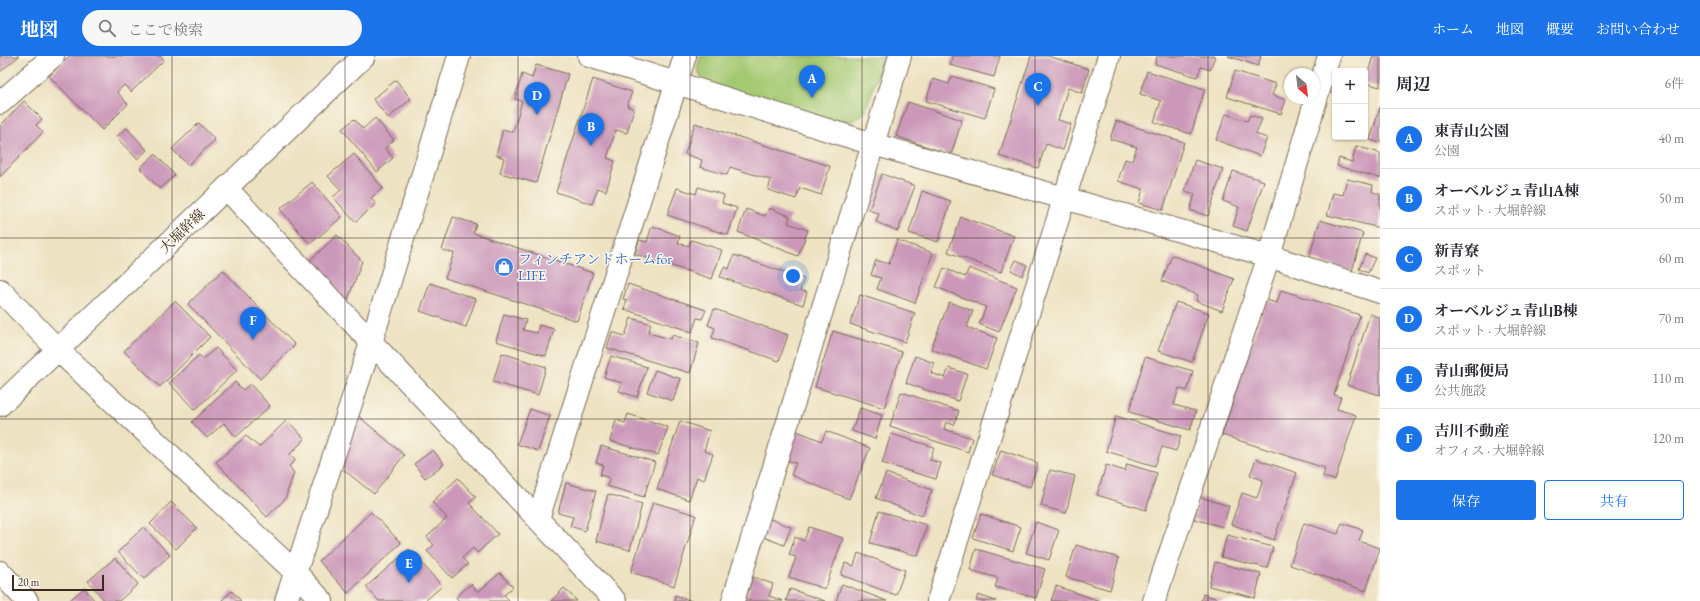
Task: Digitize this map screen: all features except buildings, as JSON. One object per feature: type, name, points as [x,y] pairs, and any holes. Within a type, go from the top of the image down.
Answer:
[{"type":"street","points":[[0,102],[53,56]]},
{"type":"street","name":"大堀幹線","points":[[0,405],[364,56]]},
{"type":"street","points":[[286,601],[371,343],[459,56]]},
{"type":"street","points":[[589,56],[873,144],[1269,256],[1380,292]]},
{"type":"street","points":[[538,519],[684,56]]},
{"type":"street","points":[[733,601],[900,56]]},
{"type":"street","points":[[938,601],[1109,56]]},
{"type":"street","points":[[1154,601],[1269,256],[1329,56]]},
{"type":"street","points":[[226,188],[615,601]]},
{"type":"street","points":[[0,290],[58,350],[295,572],[322,601]]},
{"type":"street","points":[[0,572],[27,601]]},
{"type":"green space","points":[[701,56],[884,56],[865,112],[847,125],[704,84],[697,68]]},
{"type":"place","name":"東青山公園","points":[[812,98]]},
{"type":"place","name":"新青寮","points":[[1038,106]]},
{"type":"place","name":"オーベルジュ青山B棟","points":[[537,115]]},
{"type":"place","name":"オーベルジュ青山A棟","points":[[591,146]]},
{"type":"place","name":"フィンチアンドホームfor LIFE","points":[[504,267]]},
{"type":"place","name":"吉川不動産","points":[[253,340]]},
{"type":"place","name":"青山郵便局","points":[[409,583]]}]
